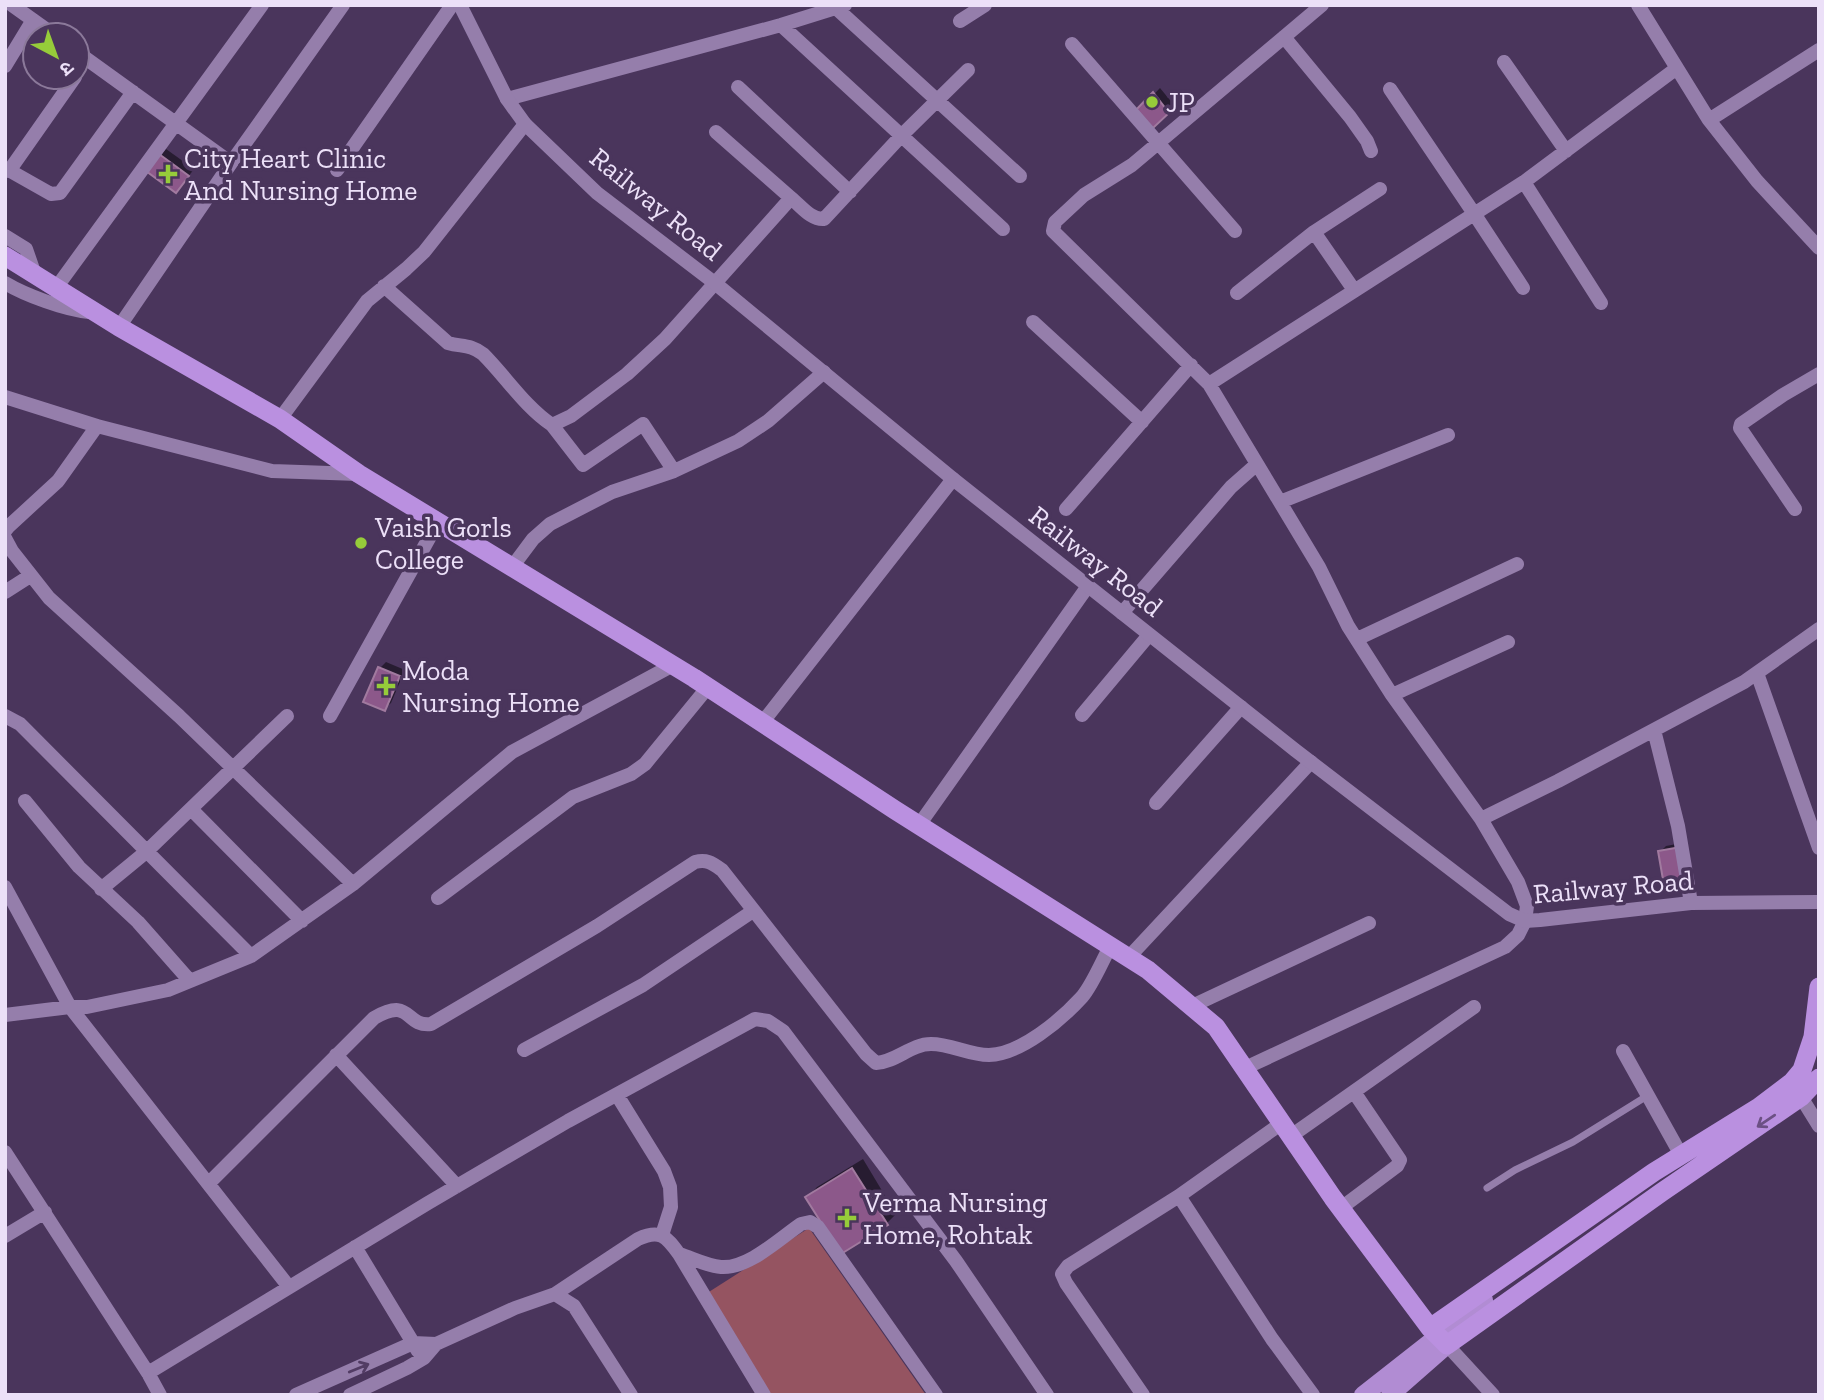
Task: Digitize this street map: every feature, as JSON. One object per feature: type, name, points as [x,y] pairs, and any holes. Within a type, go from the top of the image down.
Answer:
[{"type":"highway","points":[[5,256],[119,327],[280,419],[359,474],[708,687],[1148,970],[1216,1027],[1341,1208],[1430,1328],[1447,1345],[1651,1199],[1801,1097],[1819,1078]]},
{"type":"highway","points":[[1430,1328],[1654,1172],[1759,1107],[1792,1082],[1813,1051],[1819,987]]},
{"type":"main road","points":[[1363,1395],[1486,1299],[1783,1088],[1801,1069],[1814,1045],[1819,1023]]},
{"type":"main road","points":[[1351,1395],[1430,1328]]},
{"type":"main road","points":[[1390,1395],[1447,1345]]},
{"type":"street","points":[[5,66],[33,20],[12,5]]},
{"type":"street","points":[[56,288],[262,5]]},
{"type":"street","points":[[119,327],[343,5]]},
{"type":"street","points":[[337,170],[452,5]]},
{"type":"street","name":"Railway Road","points":[[460,5],[507,99],[525,124],[597,193],[716,284],[953,479],[1149,635],[1509,914],[1525,921],[1691,904],[1819,902]]},
{"type":"street","points":[[960,20],[985,5]]},
{"type":"street","points":[[1245,1068],[1505,947],[1518,935],[1525,921],[1527,906],[1518,882],[1481,818],[1392,695],[1348,625],[1320,567],[1209,384],[1053,231],[1055,222],[1084,195],[1124,172],[1322,5]]},
{"type":"street","points":[[1638,5],[1709,120],[1757,181],[1819,248]]},
{"type":"street","points":[[507,99],[781,25],[840,6],[1020,176]]},
{"type":"street","points":[[781,25],[1003,229]]},
{"type":"street","points":[[1284,37],[1350,117],[1371,151]]},
{"type":"street","points":[[1072,44],[1235,231]]},
{"type":"street","points":[[1709,120],[1819,50]]},
{"type":"street","points":[[91,62],[231,163]]},
{"type":"street","points":[[1504,62],[1566,150]]},
{"type":"street","points":[[1209,384],[1524,182],[1677,68]]},
{"type":"street","points":[[716,132],[813,217],[824,219],[902,135],[968,70]]},
{"type":"street","points":[[738,87],[850,192]]},
{"type":"street","points":[[1390,89],[1522,288]]},
{"type":"street","points":[[64,91],[7,169],[51,194],[60,193],[133,92]]},
{"type":"street","points":[[280,419],[367,301],[424,251],[525,124]]},
{"type":"street","points":[[1524,182],[1601,303]]},
{"type":"street","points":[[1237,293],[1314,232],[1380,189]]},
{"type":"street","points":[[552,425],[571,416],[665,340],[791,198]]},
{"type":"street","points":[[1314,232],[1354,290]]},
{"type":"street","points":[[5,236],[26,249],[35,275]]},
{"type":"street","points":[[5,283],[77,311],[95,312]]},
{"type":"street","points":[[384,286],[448,343],[466,345],[483,354],[528,404],[552,425],[583,465],[643,424],[674,471]]},
{"type":"street","points":[[1033,322],[1142,422]]},
{"type":"street","points":[[1066,509],[1191,365]]},
{"type":"street","points":[[512,567],[533,539],[550,524],[612,492],[674,471],[738,441],[768,421],[824,372]]},
{"type":"street","points":[[1795,509],[1741,428],[1741,424],[1819,374]]},
{"type":"street","points":[[5,397],[97,426],[272,471],[359,474]]},
{"type":"street","points":[[5,531],[58,481],[97,426]]},
{"type":"street","points":[[1280,502],[1448,435]]},
{"type":"street","points":[[1122,613],[1231,487],[1257,464]]},
{"type":"street","points":[[762,723],[953,479]]},
{"type":"street","points":[[330,716],[438,522]]},
{"type":"street","points":[[5,538],[30,576],[49,598],[179,716],[353,884]]},
{"type":"street","points":[[1357,639],[1517,564]]},
{"type":"street","points":[[5,592],[30,576]]},
{"type":"street","points":[[919,825],[1088,586]]},
{"type":"street","points":[[1481,818],[1558,781],[1744,682],[1819,629]]},
{"type":"street","points":[[1082,715],[1149,635]]},
{"type":"street","points":[[1392,695],[1508,642]]},
{"type":"street","points":[[5,1015],[87,1007],[168,990],[251,956],[353,884],[512,752],[673,665]]},
{"type":"street","points":[[1757,673],[1819,848]]},
{"type":"street","points":[[438,898],[573,797],[631,774],[645,764],[708,687]]},
{"type":"street","points":[[1156,803],[1241,707]]},
{"type":"street","points":[[5,716],[20,724],[251,956]]},
{"type":"street","points":[[101,889],[146,852],[287,716]]},
{"type":"street","points":[[1654,730],[1678,826],[1691,904]]},
{"type":"street","points":[[1129,957],[1311,762]]},
{"type":"street","points":[[25,801],[61,846],[101,889],[138,922],[190,981]]},
{"type":"street","points":[[191,809],[302,921]]},
{"type":"street","points":[[209,1183],[374,1018],[387,1010],[397,1009],[423,1025],[431,1024],[597,926],[695,862],[711,862],[722,870],[866,1054],[876,1063],[883,1063],[919,1045],[944,1045],[980,1055],[1014,1050],[1047,1029],[1083,995],[1111,946]]},
{"type":"street","points":[[5,887],[71,1007],[289,1287]]},
{"type":"street","points":[[524,1050],[643,985],[753,911]]},
{"type":"street","points":[[1192,1006],[1369,923]]},
{"type":"street","points":[[1143,1395],[1066,1283],[1062,1274],[1068,1266],[1287,1129],[1354,1092],[1474,1007]]},
{"type":"street","points":[[148,1373],[457,1186],[755,1019],[768,1021],[783,1031],[956,1261],[1047,1395]]},
{"type":"street","points":[[1623,1051],[1681,1155]]},
{"type":"street","points":[[336,1055],[457,1186]]},
{"type":"street","points":[[1341,1208],[1397,1166],[1400,1160],[1354,1092]]},
{"type":"street","points":[[617,1095],[664,1171],[670,1187],[671,1207],[662,1235]]},
{"type":"street","points":[[1801,1097],[1819,1126]]},
{"type":"street","points":[[5,1152],[160,1395]]},
{"type":"street","points":[[1178,1196],[1272,1339],[1313,1395]]},
{"type":"street","points":[[5,1236],[45,1212]]},
{"type":"street","points":[[679,1254],[718,1267],[734,1267],[748,1261],[801,1224],[810,1222],[818,1227],[936,1395]]},
{"type":"street","points":[[350,1395],[383,1381],[424,1358],[436,1344],[515,1308],[555,1294],[638,1239],[650,1234],[662,1235],[672,1244],[764,1395]]},
{"type":"street","points":[[355,1247],[424,1358]]},
{"type":"street","points":[[555,1294],[573,1306],[631,1395]]},
{"type":"street","points":[[296,1395],[413,1343],[436,1344]]},
{"type":"street","points":[[1447,1345],[1493,1395]]},
{"type":"lane","points":[[1487,1188],[1514,1170],[1573,1142],[1648,1095]]},
{"type":"shaded area","points":[[809,1228],[926,1395],[765,1395],[701,1297]]},
{"type":"building","name":"JP","points":[[1153,92],[1169,113],[1152,129],[1134,112]]},
{"type":"building","points":[[159,154],[189,176],[176,193],[146,171]]},
{"type":"building","points":[[378,667],[400,676],[385,711],[363,702]]},
{"type":"building","points":[[1681,847],[1688,886],[1665,891],[1658,851]]},
{"type":"building","points":[[852,1168],[888,1225],[841,1254],[805,1197]]},
{"type":"place","name":"JP","points":[[1152,102]]},
{"type":"place","name":"City Heart Clinic And Nursing Home","points":[[168,174]]},
{"type":"place","name":"Vaish Gorls College","points":[[361,543]]},
{"type":"place","name":"Moda Nursing Home","points":[[386,686]]},
{"type":"place","name":"Verma Nursing Home, Rohtak","points":[[847,1218]]}]
